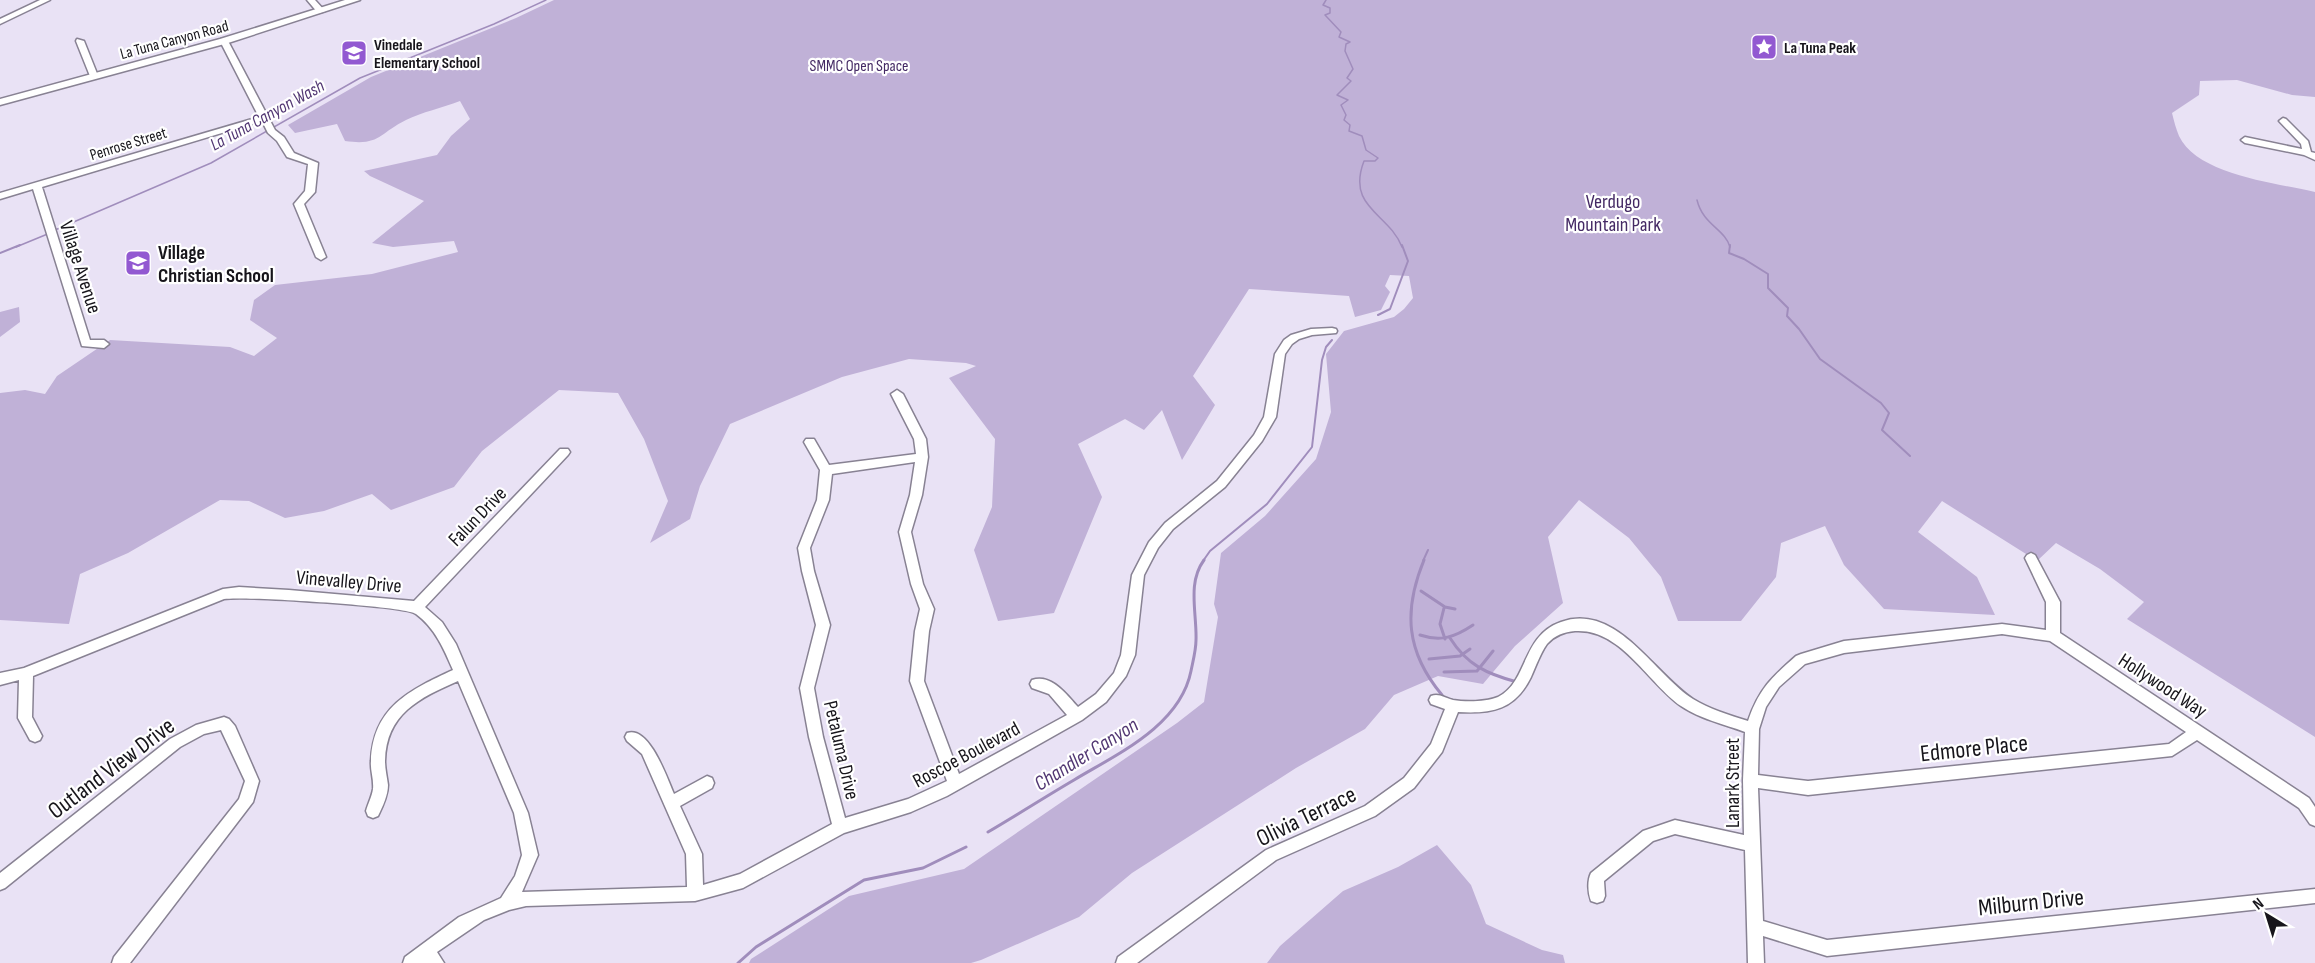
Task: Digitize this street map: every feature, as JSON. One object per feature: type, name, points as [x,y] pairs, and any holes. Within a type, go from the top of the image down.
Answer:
[{"type":"main road","name":"La Tuna Canyon Road","points":[[0,102],[224,41],[355,0]]},
{"type":"street","points":[[0,22],[46,0]]},
{"type":"street","points":[[311,0],[321,11]]},
{"type":"street","points":[[80,41],[94,76]]},
{"type":"street","points":[[224,41],[272,131],[281,139],[290,155],[313,163],[310,192],[300,204],[321,257]]},
{"type":"street","name":"Penrose Street","points":[[0,196],[264,118]]},
{"type":"street","points":[[2283,121],[2305,143],[2311,155]]},
{"type":"street","points":[[2245,140],[2311,155]]},
{"type":"street","name":"Village Avenue","points":[[37,186],[86,343],[104,344]]},
{"type":"street","name":"Roscoe Boulevard","points":[[411,963],[431,957],[478,913],[507,902],[526,899],[695,894],[742,881],[840,827],[911,805],[955,784],[1077,716],[1101,698],[1119,676],[1128,655],[1138,575],[1153,545],[1169,526],[1221,484],[1258,438],[1270,417],[1280,354],[1288,342],[1311,332],[1332,331]]},
{"type":"street","points":[[897,394],[920,439],[922,458],[916,495],[905,532],[917,584],[927,609],[922,631],[917,681],[955,784]]},
{"type":"street","points":[[810,442],[826,470],[922,458]]},
{"type":"street","name":"Falun Drive","points":[[417,607],[564,452]]},
{"type":"street","name":"Petaluma Drive","points":[[826,470],[823,500],[804,548],[823,625],[807,688],[816,736],[840,827]]},
{"type":"street","points":[[2031,558],[2053,602],[2053,636]]},
{"type":"street","name":"Vinevalley Drive","points":[[0,679],[26,673],[223,594],[239,592],[289,595],[417,607],[438,626],[461,673],[521,813],[530,855],[521,880],[507,902]]},
{"type":"street","points":[[1436,700],[1453,707],[1484,706],[1508,698],[1516,689],[1542,640],[1558,629],[1582,625],[1604,630],[1618,639],[1688,703],[1752,729]]},
{"type":"street","name":"Lanark Street","points":[[1756,963],[1751,844],[1752,729],[1760,705],[1774,683],[1801,660],[1827,651],[1866,643],[2002,629],[2053,636]]},
{"type":"street","name":"Hollywood Way","points":[[2053,636],[2304,803],[2315,819]]},
{"type":"street","points":[[26,673],[25,718],[35,736]]},
{"type":"street","points":[[373,811],[380,789],[378,760],[382,733],[390,716],[419,693],[461,673]]},
{"type":"street","points":[[1037,684],[1054,690],[1077,716]]},
{"type":"street","name":"Olivia Terrace","points":[[1124,963],[1271,855],[1370,811],[1409,783],[1437,748],[1453,707]]},
{"type":"street","name":"Outland View Drive","points":[[0,883],[175,743],[201,729],[224,723],[230,730],[252,781],[246,802],[120,963]]},
{"type":"street","name":"Edmore Place","points":[[1750,780],[1808,788],[2172,750],[2198,732]]},
{"type":"street","points":[[632,737],[647,750],[694,855],[695,894]]},
{"type":"street","points":[[671,802],[707,783]]},
{"type":"street","points":[[1597,896],[1596,878],[1648,836],[1675,827],[1751,844]]},
{"type":"street","name":"Milburn Drive","points":[[1755,926],[1827,948],[2315,896]]},
{"type":"green space","points":[[554,0],[2315,0],[2315,97],[2292,95],[2237,80],[2200,81],[2199,95],[2172,113],[2179,136],[2188,149],[2202,160],[2260,181],[2315,192],[2315,737],[2127,619],[2144,602],[2100,569],[2056,543],[2037,561],[1942,501],[1918,532],[1977,577],[1995,615],[1884,609],[1844,565],[1825,526],[1781,543],[1776,577],[1741,621],[1678,621],[1661,577],[1629,538],[1579,500],[1548,537],[1563,603],[1515,646],[1483,684],[1438,676],[1394,695],[1365,729],[1296,768],[1132,873],[1079,917],[971,963],[749,963],[751,959],[849,896],[964,869],[1177,723],[1204,702],[1218,617],[1214,604],[1221,553],[1265,516],[1316,459],[1331,412],[1326,354],[1344,331],[1394,317],[1413,298],[1409,276],[1390,275],[1385,286],[1390,292],[1381,310],[1355,317],[1349,296],[1249,289],[1193,376],[1215,405],[1182,460],[1162,410],[1144,430],[1125,419],[1078,444],[1102,497],[1054,613],[998,621],[974,550],[992,507],[995,439],[949,378],[976,366],[966,363],[909,359],[842,377],[730,424],[700,486],[690,519],[650,543],[668,501],[644,439],[618,393],[559,390],[482,451],[454,487],[391,510],[372,494],[324,511],[285,518],[249,501],[220,500],[128,553],[80,574],[69,624],[0,620],[0,393],[25,390],[45,394],[57,376],[110,340],[230,347],[254,356],[277,338],[250,320],[254,300],[275,285],[372,274],[458,252],[454,241],[393,247],[372,243],[424,201],[364,171],[437,155],[451,136],[470,119],[460,101],[412,117],[378,138],[365,142],[345,141],[337,124],[295,133],[288,125],[371,77],[516,18]]},
{"type":"green space","points":[[19,307],[20,322],[0,337],[0,312]]},
{"type":"green space","points":[[1437,845],[1471,885],[1486,924],[1542,950],[1563,955],[1565,963],[1267,963],[1280,946],[1343,891],[1398,867]]},
{"type":"waterway","name":"La Tuna Canyon Wash","points":[[55,230],[211,163],[360,78],[494,24],[546,0]]},
{"type":"waterway","name":"Chandler Canyon","points":[[1326,0],[1323,5],[1330,8],[1330,13],[1325,15],[1341,32],[1339,37],[1350,42],[1346,44],[1345,51],[1353,69],[1347,78],[1351,81],[1337,95],[1348,100],[1341,105],[1346,115],[1344,120],[1350,125],[1349,131],[1362,136],[1366,150],[1378,158],[1375,161],[1364,161],[1360,177],[1361,189],[1371,209],[1396,235],[1402,247]]},
{"type":"waterway","points":[[1697,200],[1704,215],[1724,236],[1730,247]]},
{"type":"waterway","name":"La Tuna Canyon Wash","points":[[16,247],[50,233]]},
{"type":"waterway","name":"La Tuna Canyon Wash","points":[[0,253],[20,245]]},
{"type":"waterway","name":"Chandler Canyon","points":[[1378,315],[1390,309],[1408,261],[1402,245]]},
{"type":"waterway","points":[[1730,247],[1729,253],[1744,259],[1768,274],[1768,288],[1788,308],[1787,316],[1820,359],[1881,403],[1889,413],[1882,430],[1910,456]]},
{"type":"waterway","name":"Chandler Canyon","points":[[1203,561],[1210,551],[1267,504],[1312,447],[1322,360],[1326,347],[1332,340]]},
{"type":"waterway","points":[[1423,561],[1428,550]]},
{"type":"waterway","name":"Chandler Canyon","points":[[988,832],[1127,749],[1160,723],[1174,708],[1185,690],[1196,648],[1194,588],[1204,560]]},
{"type":"waterway","points":[[1424,560],[1413,597],[1412,630],[1421,663],[1442,695]]},
{"type":"waterway","points":[[1421,591],[1445,607],[1455,609]]},
{"type":"waterway","points":[[1444,608],[1440,624],[1444,638]]},
{"type":"waterway","points":[[1444,638],[1460,633],[1473,625]]},
{"type":"waterway","points":[[1420,635],[1444,638]]},
{"type":"waterway","points":[[1450,638],[1462,654]]},
{"type":"waterway","points":[[1462,654],[1470,649]]},
{"type":"waterway","points":[[1480,668],[1493,651]]},
{"type":"waterway","points":[[1429,659],[1462,654]]},
{"type":"waterway","points":[[1462,654],[1480,668]]},
{"type":"waterway","points":[[1444,672],[1477,671],[1480,668]]},
{"type":"waterway","points":[[1480,668],[1496,676],[1517,682]]},
{"type":"waterway","name":"Chandler Canyon","points":[[738,963],[756,947],[864,880],[923,868],[966,847]]},
{"type":"place","name":"La Tuna Peak","points":[[1764,47]]},
{"type":"place","name":"Vinedale Elementary School","points":[[354,53]]},
{"type":"place","name":"Village Christian School","points":[[138,263]]},
{"type":"park label","name":"SMMC Open Space","points":[[859,65]]},
{"type":"park label","name":"Verdugo Mountain Park","points":[[1613,212]]}]
